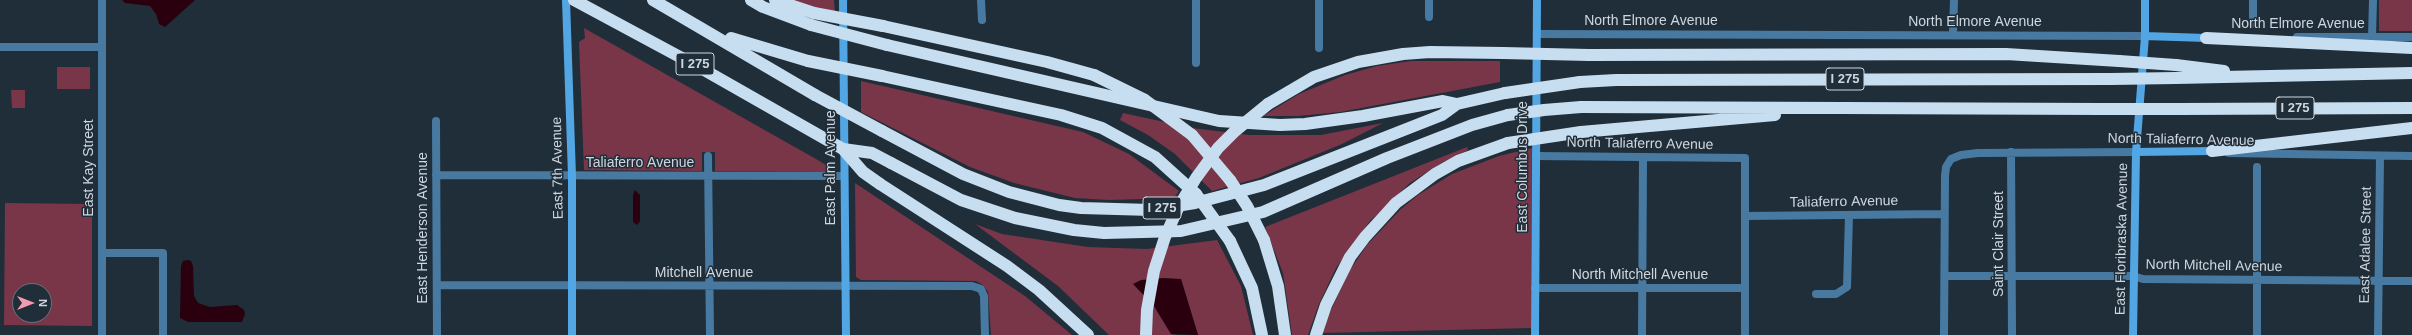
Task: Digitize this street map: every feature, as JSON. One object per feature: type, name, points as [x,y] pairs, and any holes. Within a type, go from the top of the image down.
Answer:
[{"type":"highway","name":"I 275","points":[[574,0],[706,70],[843,149],[872,153],[961,200],[1015,218],[1082,231],[1130,234],[1167,232],[1206,227],[1263,212],[1386,158],[1472,125],[1508,115],[1544,110],[1581,107],[1804,109],[2412,108]]},
{"type":"highway","name":"I 275","points":[[653,0],[882,132],[963,174],[1009,192],[1059,205],[1082,208],[1151,210],[1203,201],[1264,185],[1442,115],[1457,104],[1505,93],[1580,82],[1616,80],[2111,79],[2412,73]]},
{"type":"highway","points":[[751,0],[763,7],[811,25],[887,45],[1219,121],[1280,125],[1305,124],[1362,116],[1443,100],[1457,104]]},
{"type":"highway","points":[[775,0],[814,13],[883,26],[1047,62],[1094,75],[1145,100],[1192,135],[1230,180],[1247,206],[1264,240],[1278,286],[1285,335]]},
{"type":"highway","points":[[695,23],[749,44],[808,61],[1061,115],[1102,128],[1155,157],[1196,194],[1230,241],[1252,288],[1262,335]]},
{"type":"highway","points":[[2206,38],[2412,48]]},
{"type":"highway","points":[[1146,335],[1147,310],[1154,271],[1165,237],[1179,206],[1196,178],[1218,148],[1235,131],[1268,104],[1314,77],[1337,68],[1373,58],[1430,52],[1589,55],[2006,54],[2176,65],[2262,77]]},
{"type":"highway","points":[[1316,335],[1326,305],[1350,257],[1365,237],[1396,203],[1435,174],[1458,161],[1508,143],[1581,132],[1760,117],[1804,109]]},
{"type":"highway","points":[[2212,151],[2412,128]]},
{"type":"highway","points":[[843,149],[863,172],[1007,266],[1039,290],[1088,335]]},
{"type":"street","name":"East Kay Street","points":[[102,0],[102,335]]},
{"type":"street","name":"East 7th Avenue","points":[[566,0],[572,176],[572,335]]},
{"type":"street","name":"East Palm Avenue","points":[[843,0],[846,335]]},
{"type":"street","points":[[981,0],[982,20]]},
{"type":"street","points":[[1196,0],[1196,63]]},
{"type":"street","points":[[1319,0],[1319,48]]},
{"type":"street","points":[[1429,0],[1429,17]]},
{"type":"street","name":"East Columbus Drive","points":[[1535,335],[1537,0]]},
{"type":"street","points":[[1954,0],[1954,34]]},
{"type":"street","name":"East Floribraska Avenue","points":[[2134,335],[2136,152],[2145,36],[2145,0]]},
{"type":"street","points":[[2253,0],[2253,24]]},
{"type":"street","points":[[2372,36],[2373,0]]},
{"type":"street","name":"North Elmore Avenue","points":[[1537,34],[1954,34],[2206,38],[2412,36]]},
{"type":"street","points":[[0,47],[102,48]]},
{"type":"street","name":"East Henderson Avenue","points":[[436,121],[436,335]]},
{"type":"street","name":"North Taliaferro Avenue","points":[[1944,214],[1946,167],[1951,160],[1969,153],[2212,151],[2245,154],[2412,156]]},
{"type":"street","name":"Saint Clair Street","points":[[2011,152],[2012,335]]},
{"type":"street","points":[[708,156],[710,335]]},
{"type":"street","name":"North Taliaferro Avenue","points":[[1536,156],[1744,158],[1745,216]]},
{"type":"street","name":"East Adalee Street","points":[[2378,335],[2380,156]]},
{"type":"street","points":[[1642,335],[1643,158]]},
{"type":"street","points":[[2257,167],[2257,335]]},
{"type":"street","name":"Taliaferro Avenue","points":[[436,175],[844,176]]},
{"type":"street","points":[[1944,214],[1944,335]]},
{"type":"street","name":"Taliaferro Avenue","points":[[1745,216],[1944,214]]},
{"type":"street","points":[[1816,294],[1841,293],[1846,287],[1849,215]]},
{"type":"street","points":[[1745,216],[1745,335]]},
{"type":"street","points":[[102,253],[163,253],[163,335]]},
{"type":"street","name":"North Mitchell Avenue","points":[[1945,276],[2134,276],[2143,279],[2412,281]]},
{"type":"street","name":"Mitchell Avenue","points":[[436,285],[972,286],[981,289],[984,296],[984,335]]},
{"type":"street","name":"North Mitchell Avenue","points":[[1535,288],[1745,288]]},
{"type":"shaded area","points":[[122,0],[195,0],[165,27],[159,24],[156,14],[150,6],[125,3]]},
{"type":"shaded area","points":[[768,0],[834,0],[835,15],[788,5]]},
{"type":"shaded area","points":[[2379,0],[2412,0],[2412,31],[2379,31]]},
{"type":"shaded area","points":[[584,28],[816,159],[829,167],[829,172],[715,171],[715,152],[702,152],[702,171],[584,170],[579,42],[585,38]]},
{"type":"shaded area","points":[[1411,61],[1500,61],[1500,82],[1340,112],[1298,116],[1263,116],[1299,94],[1345,75],[1377,66]]},
{"type":"shaded area","points":[[57,67],[90,67],[90,89],[57,89]]},
{"type":"shaded area","points":[[861,81],[1083,132],[1129,154],[1179,191],[1174,198],[1109,200],[1075,198],[1014,183],[970,167],[861,112]]},
{"type":"shaded area","points":[[11,90],[25,90],[25,108],[12,108]]},
{"type":"shaded area","points":[[1123,113],[1192,128],[1249,135],[1321,135],[1383,123],[1342,144],[1259,178],[1212,191],[1175,154],[1148,135],[1120,120]]},
{"type":"shaded area","points":[[1467,147],[1468,150],[1443,162],[1410,183],[1370,221],[1336,268],[1319,304],[1308,335],[1292,335],[1283,273],[1265,227]]},
{"type":"shaded area","points":[[1532,148],[1531,328],[1323,333],[1330,312],[1350,270],[1367,245],[1401,209],[1418,195],[1452,174],[1499,156]]},
{"type":"shaded area","points":[[855,183],[1025,296],[1072,335],[991,335],[988,292],[983,285],[976,281],[861,280],[856,277]]},
{"type":"shaded area","points":[[635,190],[640,195],[640,221],[637,225],[633,222],[633,195]]},
{"type":"shaded area","points":[[5,203],[92,204],[92,326],[4,325]]},
{"type":"shaded area","points":[[975,224],[1002,234],[1088,247],[1147,249],[1217,240],[1241,286],[1253,335],[1198,335],[1181,279],[1154,306],[1171,334],[1176,335],[1109,335],[1058,286]]},
{"type":"shaded area","points":[[183,261],[191,261],[193,266],[194,296],[198,303],[210,307],[237,305],[244,310],[245,314],[242,322],[188,322],[180,318],[181,266]]},
{"type":"shaded area","points":[[1164,278],[1181,279],[1198,335],[1171,334],[1154,306],[1133,284],[1141,280]]}]
